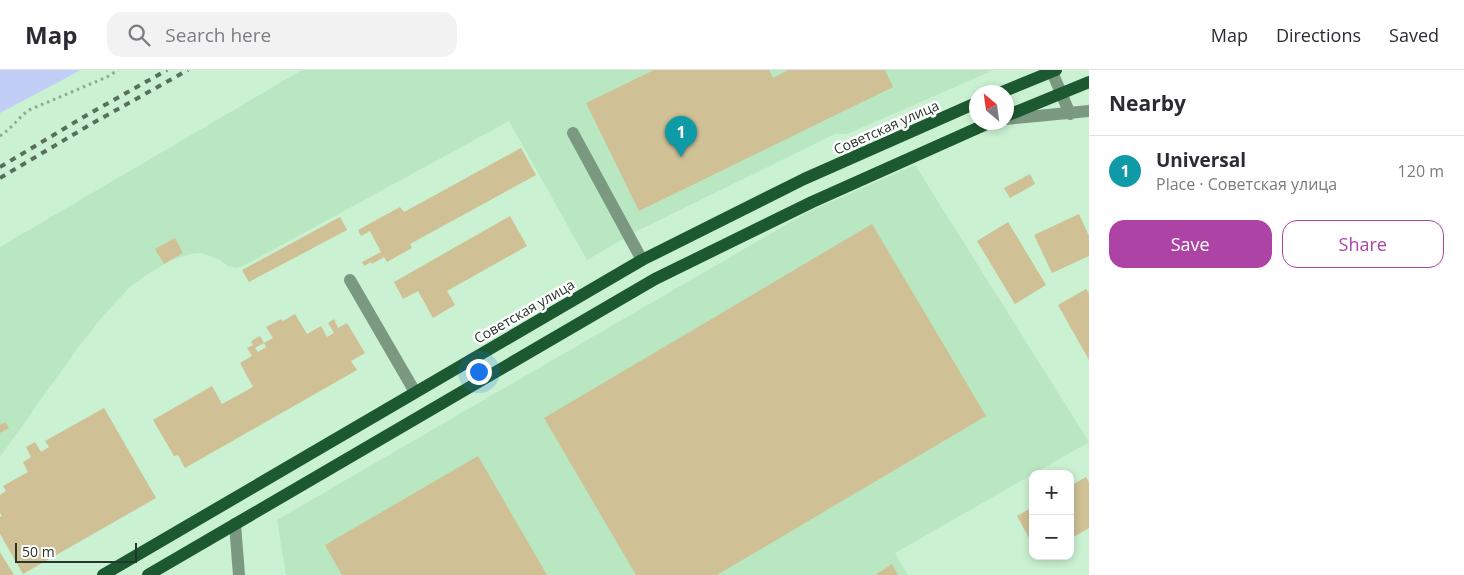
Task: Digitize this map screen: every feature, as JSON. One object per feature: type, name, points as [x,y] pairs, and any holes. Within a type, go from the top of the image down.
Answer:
[{"type":"main road","points":[[1014,87],[1054,71]]},
{"type":"main road","points":[[1014,115],[1089,82]]},
{"type":"main road","name":"Советская улица","points":[[103,575],[642,260],[804,179],[969,106]]},
{"type":"main road","points":[[148,575],[655,279],[812,202],[973,130]]},
{"type":"lane","points":[[1054,71],[1070,114]]},
{"type":"lane","points":[[1014,118],[1089,111]]},
{"type":"lane","points":[[573,133],[642,260]]},
{"type":"lane","points":[[350,280],[415,392]]},
{"type":"lane","points":[[235,524],[238,575]]},
{"type":"path","points":[[0,136],[20,116],[29,110],[107,77],[118,70]]},
{"type":"shaded area","points":[[0,70],[81,70],[0,113]]},
{"type":"shaded area","points":[[302,70],[994,70],[847,134],[835,134],[635,232],[587,260],[509,121],[243,266],[236,268],[228,266],[220,260],[201,253],[190,254],[172,260],[152,271],[130,287],[102,317],[0,457],[0,247]]},
{"type":"shaded area","points":[[915,165],[1089,442],[1040,470],[1029,470],[1029,476],[895,553],[908,575],[286,575],[277,520],[808,212]]},
{"type":"building","points":[[654,70],[769,70],[773,78],[788,70],[885,70],[893,87],[639,211],[586,103]]},
{"type":"building","points":[[521,148],[536,175],[410,244],[412,248],[387,262],[384,257],[364,266],[362,262],[381,252],[370,231],[361,236],[358,230],[400,207],[404,212]]},
{"type":"building","points":[[1030,174],[1035,184],[1010,198],[1004,188]]},
{"type":"building","points":[[1079,214],[1089,236],[1089,256],[1052,273],[1034,235]]},
{"type":"building","points":[[510,216],[527,246],[447,291],[455,305],[433,318],[418,291],[403,299],[394,282]]},
{"type":"building","points":[[340,217],[347,230],[249,282],[242,270]]},
{"type":"building","points":[[1008,222],[1046,285],[1015,304],[977,241]]},
{"type":"building","points":[[872,224],[986,416],[717,575],[636,575],[544,418]]},
{"type":"building","points":[[175,238],[183,253],[164,264],[155,249]]},
{"type":"building","points":[[1086,289],[1089,293],[1089,360],[1058,305]]},
{"type":"building","points":[[295,314],[307,334],[321,326],[327,337],[334,333],[328,323],[334,319],[338,328],[347,323],[365,353],[351,361],[357,370],[185,468],[178,455],[174,456],[153,420],[212,386],[222,404],[253,387],[240,363],[252,356],[247,348],[253,345],[251,341],[260,336],[264,343],[273,338],[266,327]],"holes":[[[264,343],[266,347],[258,352],[255,348]]]},
{"type":"building","points":[[104,408],[156,498],[23,574],[0,534],[0,517],[2,516],[0,513],[0,495],[6,491],[3,486],[28,472],[23,462],[31,457],[26,447],[35,442],[41,452],[49,447],[45,441]]},
{"type":"building","points":[[5,422],[9,428],[0,433],[0,425]]},
{"type":"building","points":[[478,456],[547,575],[342,575],[325,545]]},
{"type":"building","points":[[1086,477],[1089,482],[1089,528],[1074,537],[1074,515],[1074,484]]},
{"type":"building","points":[[1029,509],[1029,538],[1017,516]]},
{"type":"building","points":[[0,552],[14,575],[0,575]]},
{"type":"building","points":[[892,564],[898,575],[877,575],[877,574]]},
{"type":"railway","points":[[0,167],[167,70]]},
{"type":"railway","points":[[0,178],[188,70]]},
{"type":"place","name":"Universal","points":[[681,157]]}]
